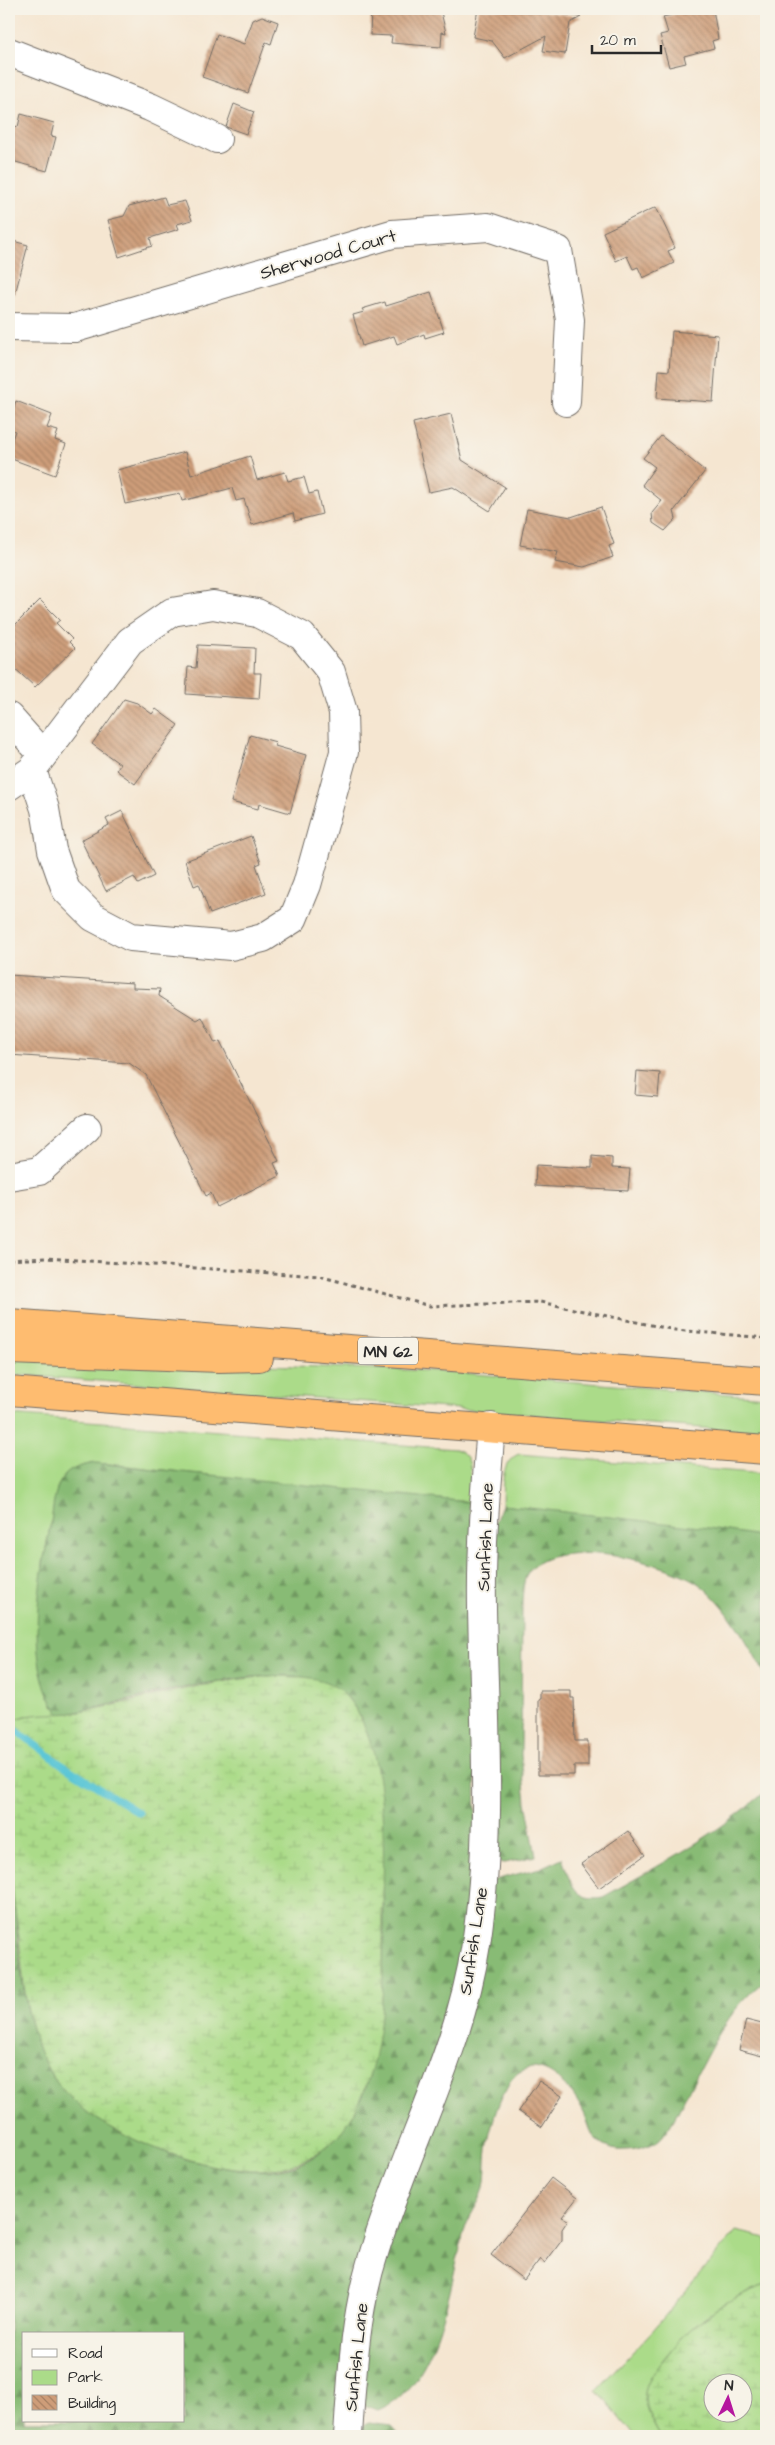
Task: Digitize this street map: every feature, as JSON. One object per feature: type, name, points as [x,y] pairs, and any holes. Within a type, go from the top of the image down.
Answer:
[{"type":"highway","name":"MN 62","points":[[9,1323],[766,1381]]},
{"type":"highway","points":[[9,1350],[219,1358],[400,1352]]},
{"type":"highway","points":[[9,1391],[766,1450]]},
{"type":"street","points":[[9,52],[141,104],[217,140]]},
{"type":"street","name":"Sherwood Court","points":[[9,327],[76,328],[392,234],[488,227],[558,250],[570,320],[566,402]]},
{"type":"street","points":[[9,717],[37,762],[52,850],[66,890],[93,918],[132,938],[231,946],[262,938],[293,920],[307,886],[344,752],[343,712],[331,672],[302,636],[257,613],[213,605],[172,612],[130,640],[37,762],[9,786]]},
{"type":"street","points":[[9,1176],[39,1171],[87,1128]]},
{"type":"street","name":"Sunfish Lane","points":[[348,2436],[355,2335],[363,2292],[382,2227],[458,2019],[476,1945],[485,1834],[482,1566],[490,1427]]},
{"type":"path","points":[[9,1260],[45,1258],[319,1276],[430,1306],[540,1302],[675,1330],[766,1338]]},
{"type":"green space","points":[[9,1356],[436,1371],[766,1397],[766,1433],[9,1374]]},
{"type":"green space","points":[[9,1415],[455,1449],[467,1457],[469,1464],[468,1502],[110,1464],[89,1464],[54,1506],[43,1563],[39,1616],[53,1705],[61,1715],[25,1716],[9,1723]]},
{"type":"green space","points":[[519,1454],[766,1474],[766,1537],[502,1505],[504,1475],[508,1462]]},
{"type":"green space","points":[[96,1463],[468,1502],[474,1534],[476,1861],[462,1969],[415,2117],[340,2436],[9,2436],[9,1877],[12,1877],[26,2004],[40,2053],[51,2074],[69,2096],[95,2117],[126,2135],[160,2150],[196,2162],[232,2169],[265,2171],[293,2166],[316,2155],[326,2147],[351,2118],[363,2095],[375,2048],[382,1986],[384,1902],[382,1818],[377,1769],[361,1718],[353,1704],[343,1693],[319,1680],[287,1676],[249,1677],[207,1683],[61,1715],[49,1696],[41,1673],[38,1648],[37,1622],[42,1569],[54,1500],[59,1483],[68,1472]]},
{"type":"green space","points":[[502,1505],[709,1528],[766,1537],[766,1676],[731,1618],[713,1596],[688,1578],[642,1561],[587,1553],[562,1555],[542,1561],[528,1572],[524,1582],[522,1601],[521,1755],[526,1802],[536,1856],[505,1863],[493,1861],[492,1530]]},
{"type":"green space","points":[[261,1677],[304,1677],[326,1682],[335,1687],[343,1693],[358,1714],[370,1740],[377,1768],[383,1829],[383,1982],[381,2016],[374,2060],[359,2104],[347,2124],[327,2146],[312,2156],[280,2168],[245,2170],[190,2160],[149,2145],[108,2126],[89,2114],[73,2100],[48,2069],[34,2034],[25,1995],[12,1881],[8,1815],[9,1723],[25,1716],[80,1712],[193,1687]]},
{"type":"green space","points":[[766,1791],[766,1980],[752,1992],[729,2019],[710,2049],[669,2128],[659,2140],[650,2145],[620,2150],[605,2147],[594,2137],[580,2105],[556,2077],[540,2069],[532,2068],[515,2075],[504,2092],[494,2116],[487,2149],[483,2191],[465,2229],[447,2304],[429,2357],[416,2379],[399,2397],[378,2410],[364,2405],[360,2398],[363,2336],[491,1881],[540,1868],[562,1858],[571,1882],[579,1893],[585,1897],[603,1897],[667,1861],[728,1822]]},
{"type":"green space","points":[[736,2231],[766,2238],[766,2285],[737,2297],[710,2313],[675,2345],[652,2376],[645,2391],[646,2407],[660,2436],[635,2436],[597,2390],[654,2329]]},
{"type":"green space","points":[[766,2285],[766,2436],[660,2436],[650,2416],[645,2399],[647,2384],[651,2376],[684,2335],[708,2315],[736,2298]]},
{"type":"green space","points":[[369,2423],[391,2426],[400,2436],[356,2436],[362,2426]]},
{"type":"building","points":[[371,9],[421,9],[441,12],[446,33],[442,32],[441,47],[391,43],[392,36],[370,35]]},
{"type":"building","points":[[478,9],[531,9],[581,17],[570,23],[565,54],[543,51],[546,36],[505,58],[492,41],[473,37]]},
{"type":"building","points":[[678,9],[713,9],[718,39],[712,41],[714,48],[684,56],[686,63],[669,67],[660,35],[668,33],[663,17],[679,13]]},
{"type":"building","points":[[262,16],[278,22],[271,44],[266,42],[248,93],[202,77],[217,34],[244,44],[253,20]]},
{"type":"building","points":[[234,104],[254,112],[246,134],[226,127]]},
{"type":"building","points":[[21,114],[54,123],[51,136],[56,137],[47,171],[9,160],[9,124],[18,127]]},
{"type":"building","points":[[164,197],[167,205],[185,201],[192,220],[177,224],[179,229],[150,238],[152,246],[119,257],[108,220],[124,216],[129,206]]},
{"type":"building","points":[[656,207],[675,248],[668,251],[674,263],[643,278],[638,267],[633,269],[627,256],[616,261],[603,232]]},
{"type":"building","points":[[9,240],[28,245],[15,294],[9,293]]},
{"type":"building","points":[[431,292],[444,332],[425,338],[424,334],[397,344],[394,336],[362,346],[353,315],[364,312],[362,309],[385,302],[386,306]]},
{"type":"building","points":[[672,331],[718,335],[713,402],[657,398],[659,370],[669,371]]},
{"type":"building","points":[[16,401],[52,415],[47,428],[58,431],[55,440],[66,444],[55,475],[9,458],[9,448],[15,431],[9,428],[9,421]]},
{"type":"building","points":[[451,414],[462,460],[505,487],[490,511],[453,487],[429,492],[413,423]]},
{"type":"building","points":[[661,436],[705,471],[674,511],[676,519],[665,531],[653,523],[652,513],[662,501],[642,485],[655,467],[643,458]]},
{"type":"building","points":[[185,452],[191,475],[250,456],[257,480],[285,472],[288,481],[304,477],[309,494],[317,492],[322,514],[295,521],[293,513],[252,525],[244,499],[236,501],[232,488],[182,501],[180,493],[125,504],[117,470]]},
{"type":"building","points":[[601,507],[614,544],[609,546],[613,557],[584,567],[555,562],[558,552],[520,545],[527,509],[571,517]]},
{"type":"building","points":[[40,600],[60,620],[56,623],[72,639],[69,642],[75,648],[35,687],[9,663],[9,631]]},
{"type":"building","points":[[198,645],[255,648],[254,673],[261,673],[259,699],[186,694],[188,667],[196,668]]},
{"type":"building","points":[[124,699],[137,703],[152,714],[156,709],[178,725],[135,784],[116,770],[120,764],[92,744]]},
{"type":"building","points":[[250,735],[276,742],[275,746],[306,755],[290,813],[259,804],[258,809],[231,802]]},
{"type":"building","points":[[122,811],[154,876],[138,884],[134,877],[106,891],[81,840],[109,825],[106,819]]},
{"type":"building","points":[[251,836],[261,863],[256,865],[266,893],[210,914],[199,884],[194,886],[185,861]]},
{"type":"building","points":[[9,975],[133,983],[133,988],[160,989],[159,996],[197,1020],[202,1017],[215,1043],[220,1041],[279,1161],[274,1163],[280,1176],[217,1207],[211,1193],[206,1196],[146,1075],[129,1063],[9,1055]]},
{"type":"building","points":[[637,1071],[660,1073],[658,1097],[635,1095]]},
{"type":"building","points":[[592,1156],[612,1158],[612,1168],[630,1169],[628,1191],[535,1186],[536,1165],[592,1168]]},
{"type":"building","points":[[540,1691],[571,1691],[571,1698],[574,1698],[575,1741],[588,1741],[588,1766],[574,1766],[574,1775],[538,1775],[538,1699],[540,1699]]},
{"type":"building","points":[[628,1831],[645,1855],[599,1888],[581,1864]]},
{"type":"building","points":[[746,2020],[766,2025],[766,2057],[739,2050]]},
{"type":"building","points":[[539,2081],[562,2096],[542,2127],[518,2111]]},
{"type":"building","points":[[551,2178],[577,2198],[562,2217],[568,2220],[562,2229],[562,2240],[545,2263],[540,2259],[524,2280],[491,2255]]},
{"type":"waterway","points":[[9,1725],[61,1764],[139,1813]]}]
